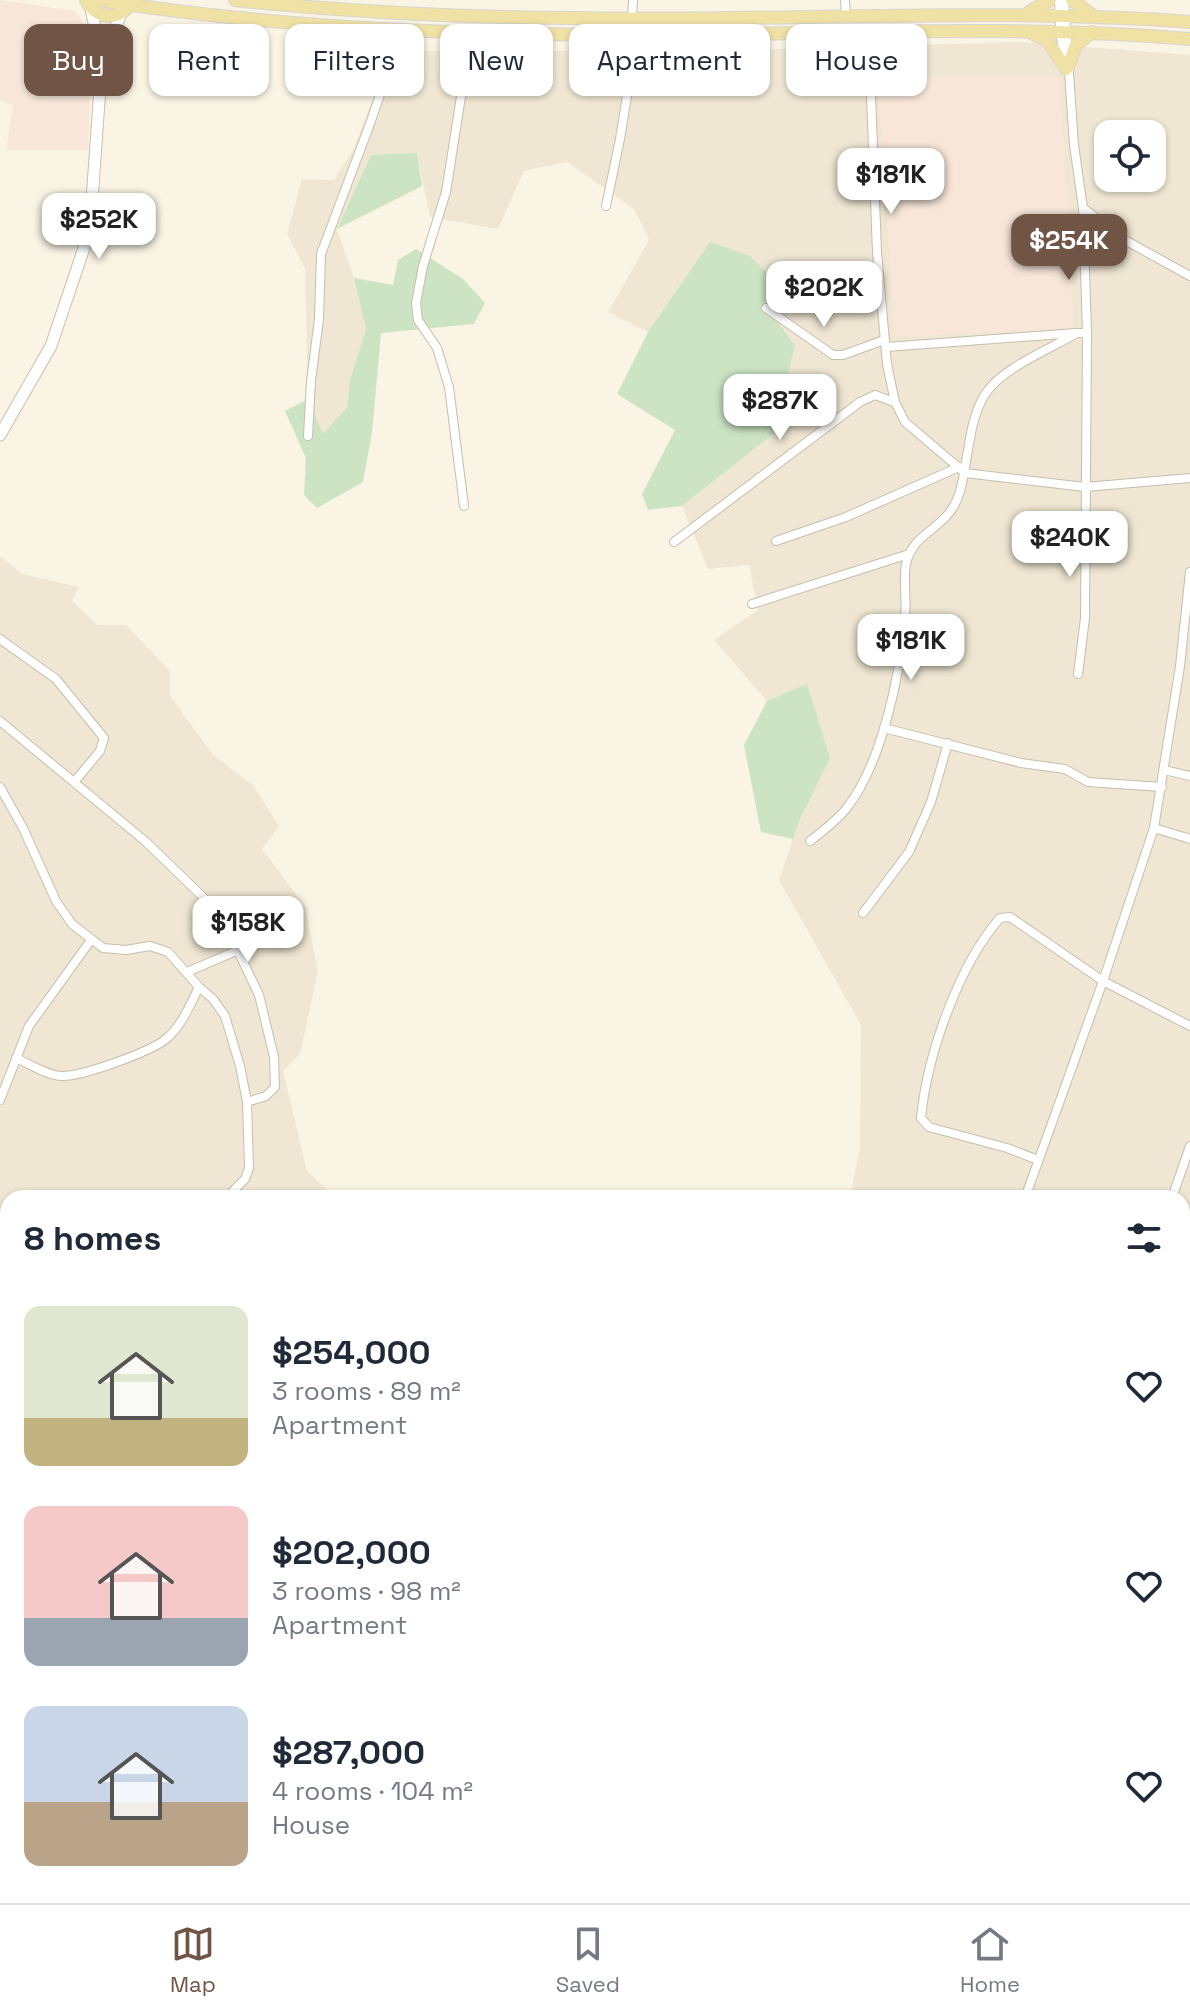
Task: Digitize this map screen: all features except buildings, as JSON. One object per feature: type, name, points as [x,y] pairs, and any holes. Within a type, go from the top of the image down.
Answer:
[{"type":"main road","points":[[235,0],[434,15],[632,18],[1063,15],[1190,22]]},
{"type":"main road","points":[[1022,15],[1050,0]]},
{"type":"main road","points":[[1072,0],[1095,16]]},
{"type":"main road","points":[[92,3],[133,2],[322,24]]},
{"type":"main road","points":[[117,24],[121,14],[133,2]]},
{"type":"main road","points":[[92,3],[105,16],[121,14]]},
{"type":"main road","points":[[92,3],[96,24]]},
{"type":"main road","points":[[927,30],[1093,32],[1190,39]]},
{"type":"main road","points":[[1022,30],[1048,41],[1068,71]]},
{"type":"main road","points":[[1068,71],[1076,45],[1093,32]]},
{"type":"main road","points":[[0,435],[51,346],[84,248],[92,200],[99,96]]},
{"type":"street","points":[[632,18],[633,0]]},
{"type":"street","points":[[845,0],[846,16]]},
{"type":"street","points":[[1062,0],[1083,208],[1085,618],[1078,674]]},
{"type":"street","points":[[308,436],[319,319],[321,254],[380,96]]},
{"type":"street","points":[[461,96],[446,192],[423,266],[416,303],[418,320],[437,348],[449,387],[464,506]]},
{"type":"street","points":[[606,206],[627,96]]},
{"type":"street","points":[[871,96],[889,379],[895,402],[908,426],[962,470]]},
{"type":"street","points":[[1083,208],[1123,239],[1190,276]]},
{"type":"street","points":[[766,308],[833,355],[885,343],[1082,333]]},
{"type":"street","points":[[810,841],[845,811],[884,728],[901,652],[909,554],[920,538],[952,510],[972,427],[988,389],[1011,371],[1082,333]]},
{"type":"street","points":[[674,542],[860,402],[875,395],[895,402]]},
{"type":"street","points":[[776,541],[846,517],[962,470],[1085,487],[1190,478]]},
{"type":"street","points":[[752,604],[909,554]]},
{"type":"street","points":[[1028,1190],[1154,828],[1190,572]]},
{"type":"street","points":[[0,639],[56,679],[104,738],[100,751],[75,781]]},
{"type":"street","points":[[0,721],[36,753],[75,781],[189,881],[205,899],[238,951],[264,1007],[275,1071],[272,1091],[247,1102]]},
{"type":"street","points":[[884,728],[1012,761],[1065,769],[1092,782],[1162,787]]},
{"type":"street","points":[[863,913],[909,852],[931,802],[948,743]]},
{"type":"street","points":[[1164,770],[1190,776]]},
{"type":"street","points":[[0,787],[23,828],[56,901],[72,924],[103,948],[159,947],[175,957],[225,1016],[247,1102],[249,1168],[245,1179],[234,1190]]},
{"type":"street","points":[[1154,828],[1190,839]]},
{"type":"street","points":[[1038,1160],[1007,1148],[929,1127],[922,1121],[943,1024],[968,969],[997,921],[1010,917],[1103,981],[1190,1026]]},
{"type":"street","points":[[187,972],[297,925]]},
{"type":"street","points":[[0,1100],[29,1026],[91,940]]},
{"type":"street","points":[[16,1058],[51,1074],[66,1076],[80,1074],[149,1049],[164,1041],[175,1029],[199,987]]},
{"type":"street","points":[[1175,1190],[1190,1146]]},
{"type":"shaded area","points":[[0,0],[75,11],[84,24],[24,24],[24,96],[90,96],[88,150],[6,150],[13,105],[0,100]]},
{"type":"shaded area","points":[[1020,42],[1190,55],[1190,1190],[852,1190],[860,1147],[861,1025],[779,880],[799,821],[807,685],[767,701],[714,640],[758,610],[749,565],[708,569],[682,506],[791,420],[784,392],[795,345],[710,243],[648,332],[608,312],[649,240],[634,209],[567,162],[524,171],[498,229],[430,217],[417,154],[371,155],[337,229],[354,278],[366,329],[350,380],[347,406],[323,435],[308,399],[305,269],[287,234],[302,179],[334,180],[354,148],[374,96],[424,96],[424,51],[440,51],[440,96],[553,96],[553,51],[569,50],[569,96],[770,96],[770,49],[786,49],[786,96],[927,96],[927,45]]},
{"type":"shaded area","points":[[927,77],[1060,78],[1074,328],[895,337],[878,96],[927,96]]},
{"type":"shaded area","points":[[0,556],[22,574],[79,587],[72,601],[97,625],[126,625],[170,671],[170,696],[213,755],[253,785],[279,826],[262,849],[305,906],[318,971],[300,1054],[283,1071],[307,1171],[327,1190],[0,1190]]},
{"type":"green space","points":[[417,153],[422,186],[337,229],[371,155]]},
{"type":"green space","points":[[710,242],[750,256],[777,283],[776,320],[795,345],[784,392],[791,420],[682,506],[648,510],[642,494],[675,430],[617,394],[648,332]]},
{"type":"green space","points":[[416,249],[463,279],[485,303],[474,324],[381,333],[372,432],[363,482],[317,508],[304,495],[306,458],[285,411],[308,399],[323,434],[347,407],[350,380],[366,329],[354,278],[393,285],[398,260]]},
{"type":"green space","points":[[807,684],[830,758],[793,839],[761,832],[744,745],[767,701]]}]
